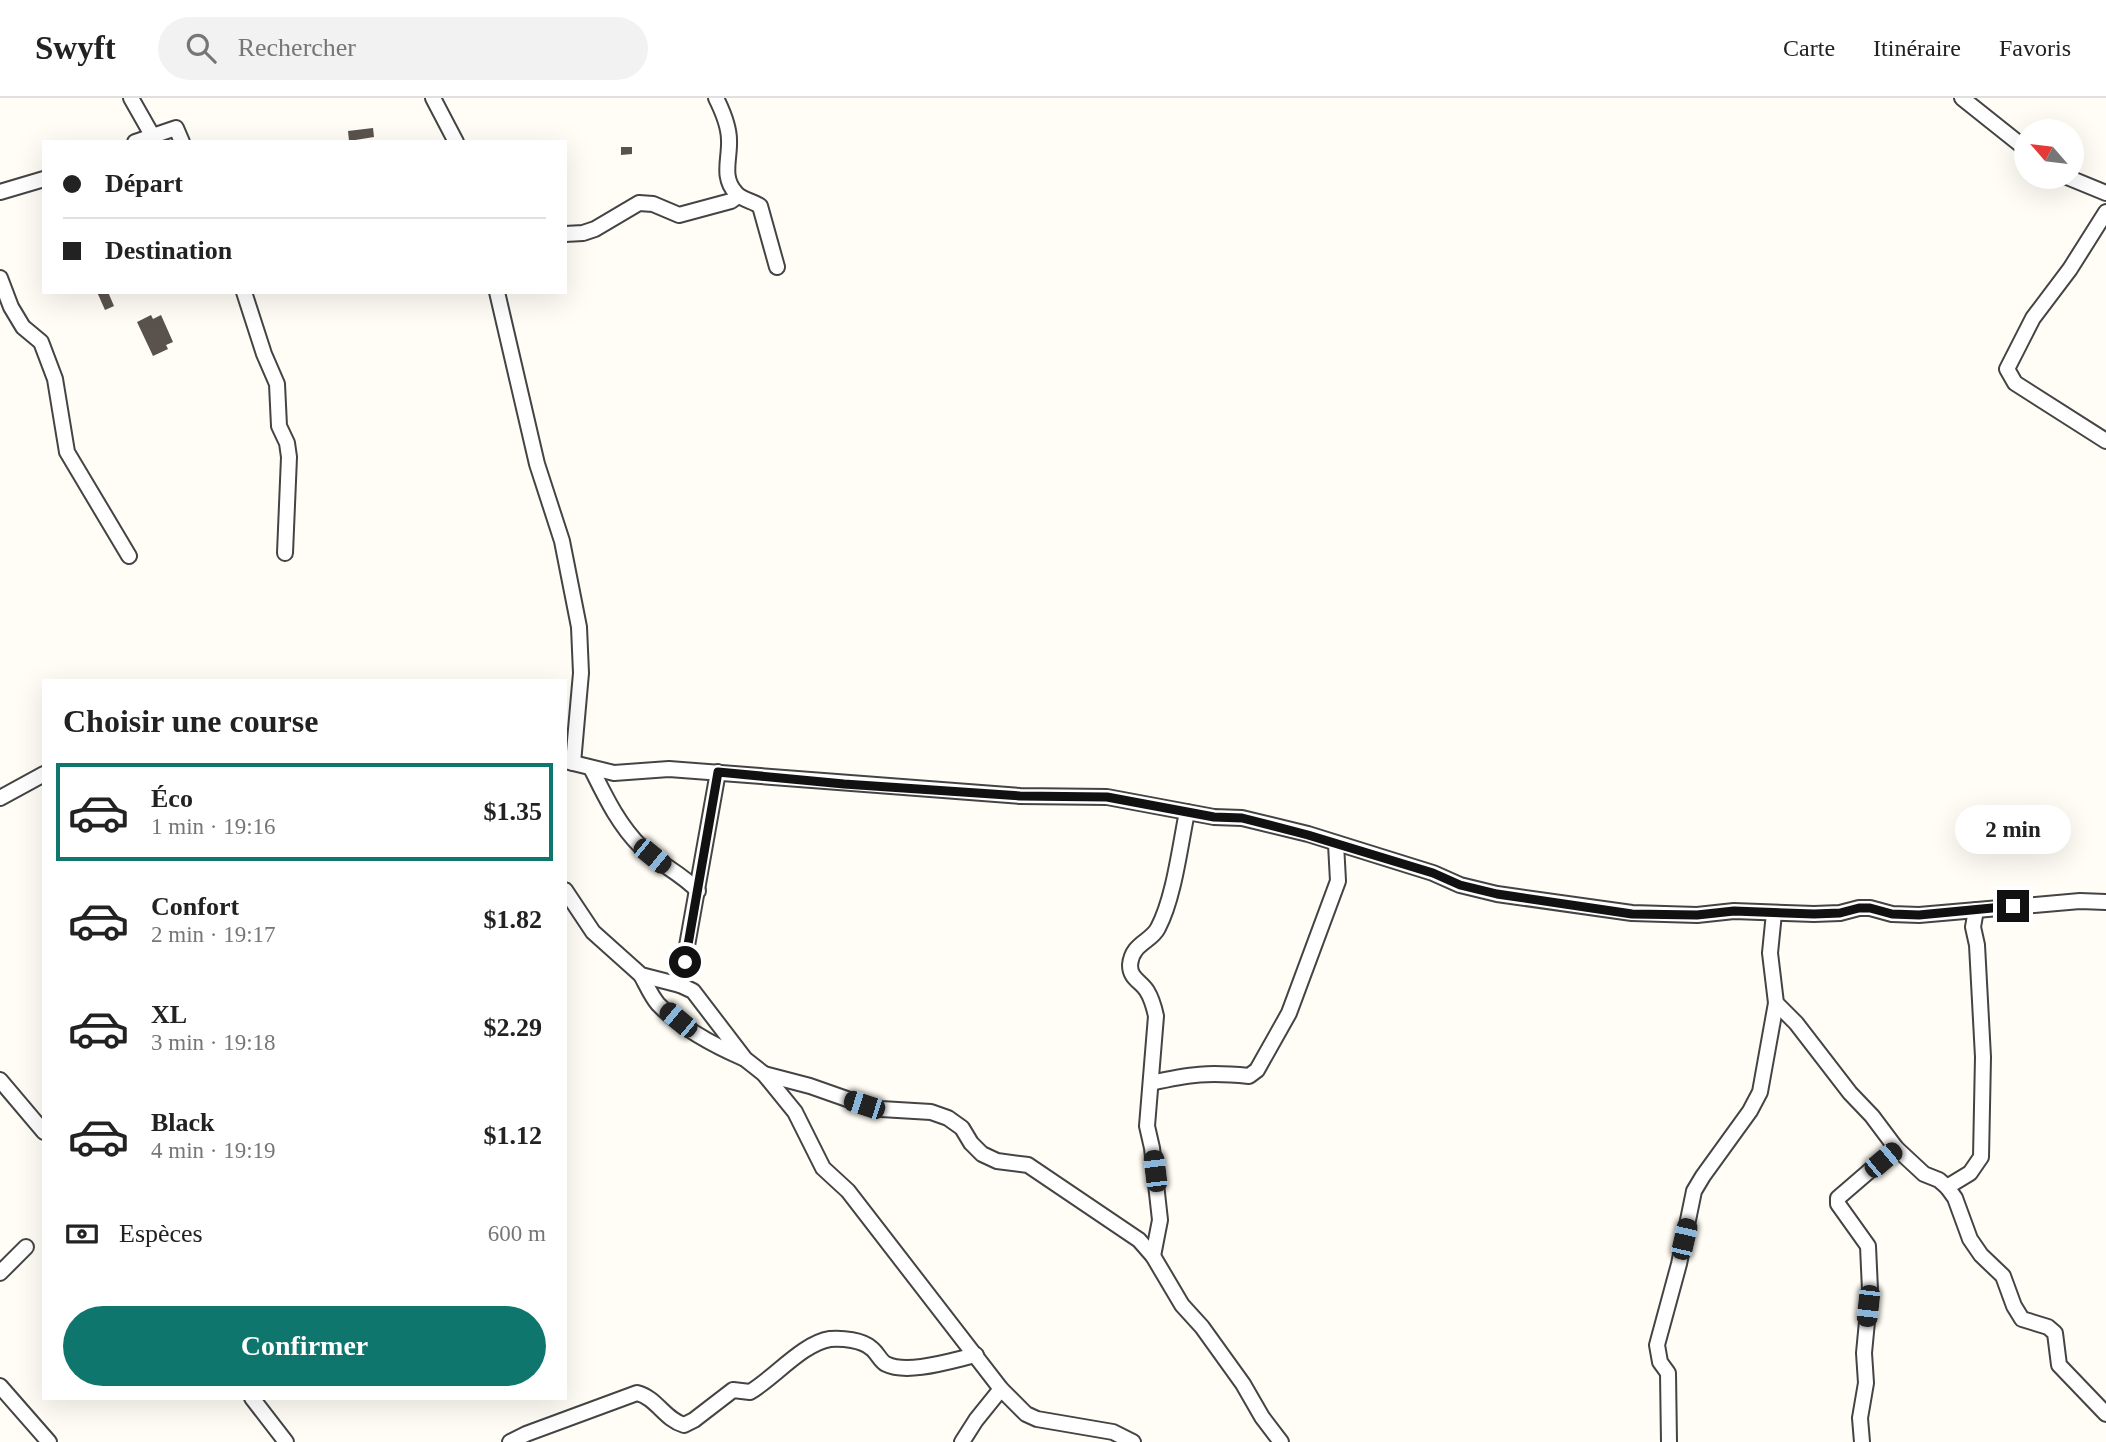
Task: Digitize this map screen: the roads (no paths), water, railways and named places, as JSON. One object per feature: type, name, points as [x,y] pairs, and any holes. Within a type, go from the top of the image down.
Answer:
[{"type":"street","points":[[131,98],[152,135]]},
{"type":"street","points":[[433,98],[455,140]]},
{"type":"street","points":[[1962,98],[2014,139]]},
{"type":"street","points":[[721,101],[729,141],[726,167],[729,184],[738,196],[760,206],[777,267]]},
{"type":"street","points":[[140,140],[176,128],[181,140]]},
{"type":"street","points":[[0,192],[42,179]]},
{"type":"street","points":[[2084,184],[2106,193]]},
{"type":"street","points":[[567,234],[595,229],[639,203],[653,204],[679,215],[731,201],[738,196]]},
{"type":"street","points":[[2106,212],[2070,269],[2033,318],[2007,369],[2015,383],[2106,441]]},
{"type":"street","points":[[0,278],[11,307],[23,327],[41,342],[55,380],[67,452],[129,556]]},
{"type":"street","points":[[245,294],[277,384],[279,426],[287,443],[289,457],[285,553]]},
{"type":"street","points":[[497,294],[537,464],[562,541],[579,627],[581,673],[569,762],[614,773],[668,769],[1020,796],[1107,797],[1187,812],[1242,818],[1497,894],[1632,914],[1697,915],[1734,911],[1840,913],[1870,908],[1892,914],[1919,915],[2080,901],[2106,902]]},
{"type":"street","points":[[591,768],[613,813],[640,846],[664,866],[686,877],[698,891]]},
{"type":"street","points":[[680,985],[718,772]]},
{"type":"street","points":[[0,798],[42,775]]},
{"type":"street","points":[[1153,1256],[1160,1220],[1147,1126],[1156,1016],[1152,999],[1146,988],[1133,978],[1130,968],[1137,948],[1158,929],[1187,812]]},
{"type":"street","points":[[1151,1083],[1194,1073],[1249,1076],[1257,1070],[1289,1013],[1338,881],[1336,844]]},
{"type":"street","points":[[567,893],[593,932],[641,975],[657,1003],[719,1048],[745,1059]]},
{"type":"street","points":[[1947,1187],[1970,1173],[1982,1157],[1980,1112],[1983,1057],[1977,945],[1973,927],[1976,910]]},
{"type":"street","points":[[1669,1442],[1671,1419],[1668,1373],[1660,1362],[1657,1345],[1695,1191],[1760,1092],[1776,1003],[1770,953],[1774,913]]},
{"type":"street","points":[[641,975],[693,991],[745,1059],[764,1074],[795,1112],[823,1168],[863,1209],[899,1254],[926,1295],[1001,1389],[1026,1414],[1133,1442]]},
{"type":"street","points":[[1776,1003],[1796,1023],[1896,1148],[1924,1174],[1939,1180],[1947,1187],[1955,1198],[1970,1239],[1981,1255],[2003,1276],[2017,1313],[2027,1322],[2048,1327],[2055,1333],[2059,1365],[2106,1414]]},
{"type":"street","points":[[764,1074],[810,1086],[864,1105],[881,1109],[931,1112],[948,1118],[962,1128],[982,1154],[997,1161],[1028,1165],[1139,1240],[1153,1256],[1182,1305],[1202,1327],[1243,1384],[1262,1417],[1281,1442]]},
{"type":"street","points":[[0,1080],[42,1130]]},
{"type":"street","points":[[1861,1442],[1860,1418],[1866,1382],[1864,1353],[1870,1290],[1868,1246],[1838,1204],[1838,1198],[1896,1148]]},
{"type":"street","points":[[0,1273],[26,1247]]},
{"type":"street","points":[[510,1442],[526,1433],[637,1392],[647,1395],[668,1417],[684,1425],[733,1390],[750,1392],[816,1344],[831,1339],[857,1341],[870,1347],[885,1364],[901,1367],[923,1367],[976,1355]]},
{"type":"street","points":[[0,1386],[49,1442]]},
{"type":"street","points":[[962,1442],[1001,1389]]},
{"type":"street","points":[[254,1400],[286,1442]]}]
